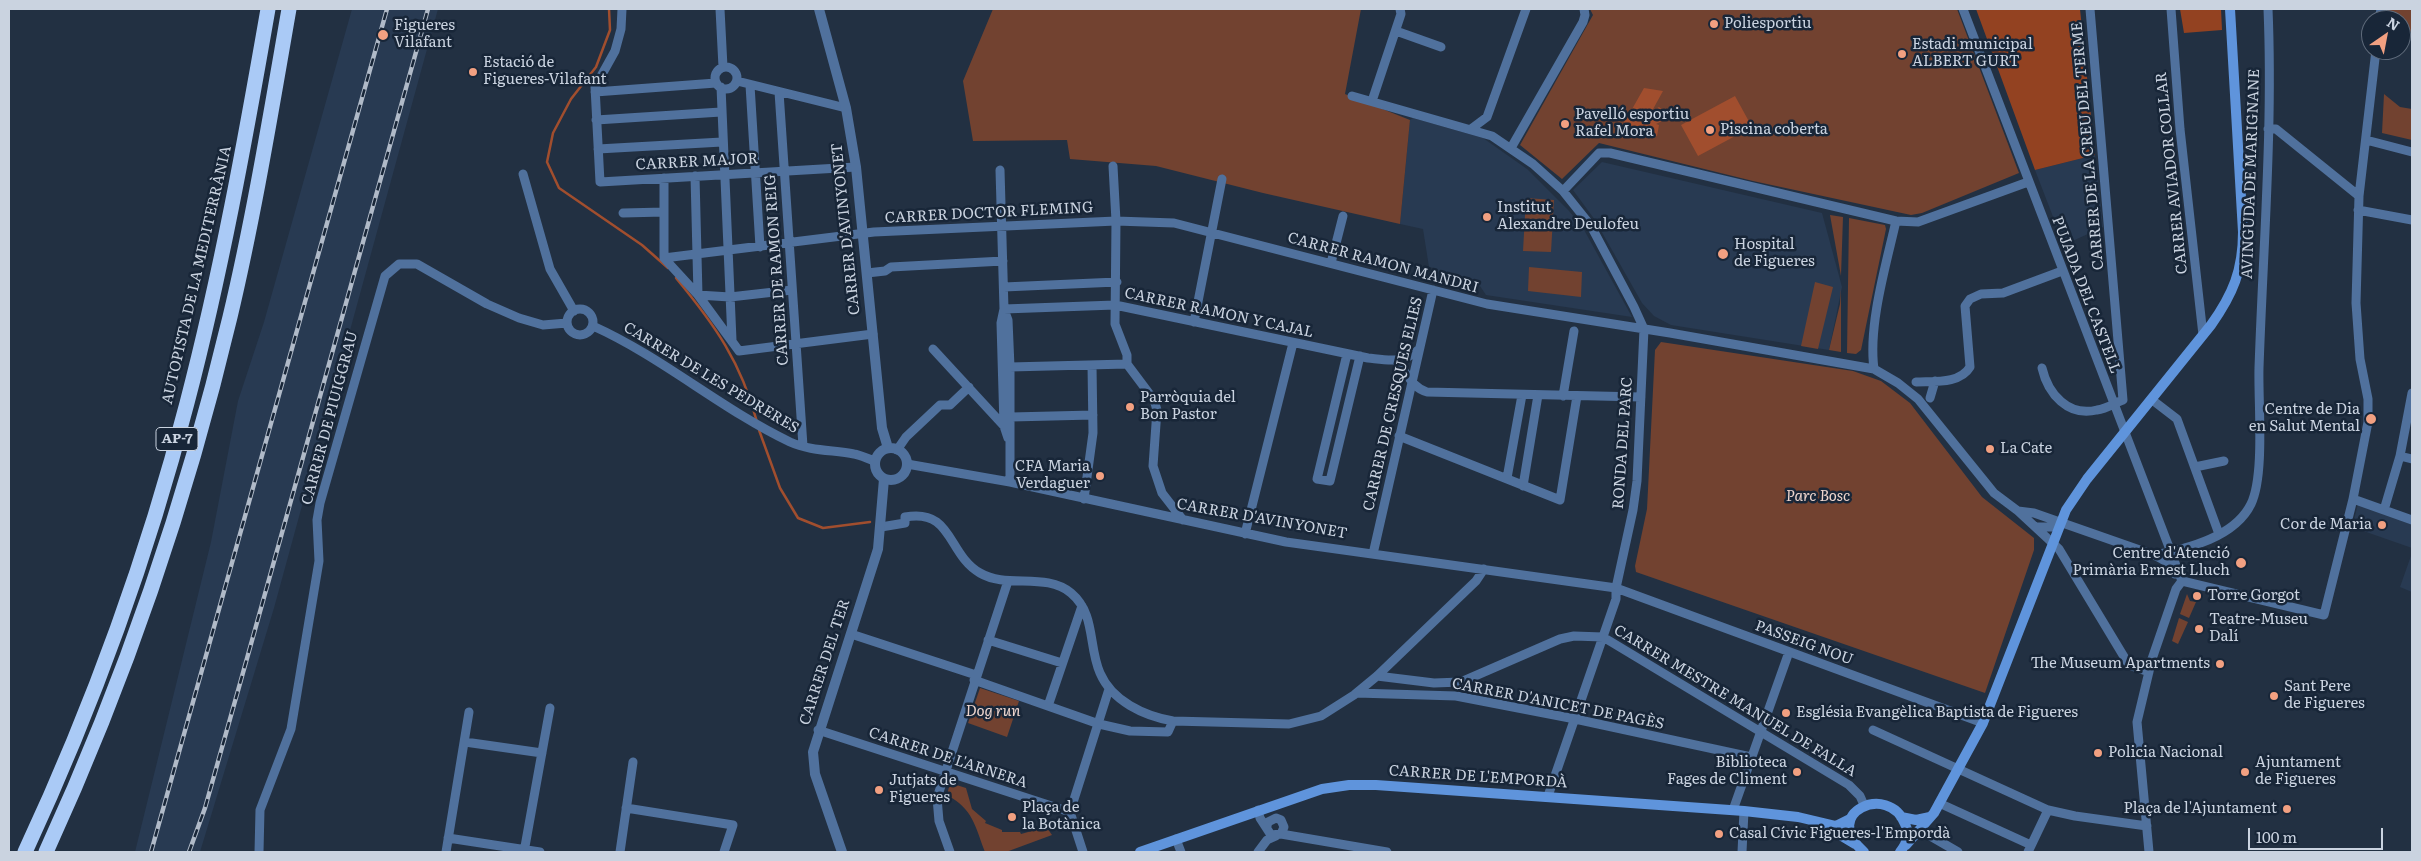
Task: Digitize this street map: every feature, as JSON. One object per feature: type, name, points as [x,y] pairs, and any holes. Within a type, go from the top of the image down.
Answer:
[{"type":"highway","name":"AUTOPISTA DE LA MEDITERRÀNIA","points":[[25,852],[57,780],[104,662],[138,570],[162,492],[187,404],[231,214],[268,9]]},
{"type":"highway","name":"AP-7","points":[[46,852],[107,712],[156,578],[181,499],[230,316],[269,124],[289,9]]},
{"type":"main road","points":[[1903,848],[1920,830],[1939,803],[1983,723],[2052,541],[2060,522],[2074,498],[2202,335],[2231,293],[2241,264],[2243,248],[2230,9]]},
{"type":"main road","name":"CARRER DE L'EMPORDÀ","points":[[1140,852],[1278,803],[1322,789],[1350,785],[1548,796],[1733,810],[1798,817],[1822,824]]},
{"type":"main road","points":[[1855,844],[1849,830],[1850,819],[1856,810],[1864,805],[1879,804],[1901,817],[1916,820],[1930,817]]},
{"type":"main road","points":[[1901,817],[1907,829],[1903,848]]},
{"type":"main road","points":[[1822,824],[1836,826],[1850,819]]},
{"type":"main road","points":[[1822,824],[1855,844],[1864,852]]},
{"type":"street","points":[[622,9],[621,29],[616,48],[612,58],[599,77],[595,92],[598,149],[722,142]]},
{"type":"street","points":[[720,9],[723,68]]},
{"type":"street","name":"CARRER D'AVINYONET","points":[[819,9],[846,108],[856,166],[882,428],[893,449]]},
{"type":"street","points":[[1372,101],[1396,31],[1401,14],[1400,9]]},
{"type":"street","points":[[1471,129],[1487,117],[1526,9]]},
{"type":"street","points":[[1511,148],[1583,22],[1584,9]]},
{"type":"street","name":"PUJADA DEL CASTELL","points":[[1963,9],[2182,581]]},
{"type":"street","name":"CARRER DE LA CREU DEL TERME","points":[[2090,9],[2123,400],[2113,404]]},
{"type":"street","name":"CARRER AVIADOR COLLAR","points":[[2171,9],[2180,129],[2202,335]]},
{"type":"street","name":"AVINGUDA DE MARIGNANE","points":[[2154,555],[2170,552],[2220,534],[2236,525],[2242,518],[2256,490],[2259,471],[2260,340],[2268,129],[2270,10]]},
{"type":"street","points":[[1396,31],[1441,47]]},
{"type":"street","points":[[2149,852],[2137,722],[2149,672],[2176,589],[2182,581],[2324,615],[2353,499],[2368,422],[2368,399],[2360,359],[2356,303],[2359,196],[2375,60]]},
{"type":"street","points":[[595,92],[718,85],[727,89],[733,87],[737,81],[734,70],[723,68],[718,71],[715,77],[718,85],[721,112],[732,340]]},
{"type":"street","points":[[737,81],[846,108]]},
{"type":"street","points":[[750,85],[760,247]]},
{"type":"street","name":"CARRER DE RAMON REIG","points":[[779,92],[803,446]]},
{"type":"street","points":[[1352,96],[1471,129],[1492,136],[1511,148],[1563,191],[1591,226],[1644,329]]},
{"type":"street","points":[[596,120],[721,112]]},
{"type":"street","points":[[1487,117],[1492,136]]},
{"type":"street","points":[[2268,129],[2276,129],[2359,196]]},
{"type":"street","points":[[2366,140],[2412,152]]},
{"type":"street","name":"CARRER MAJOR","points":[[598,149],[600,182],[856,166]]},
{"type":"street","points":[[1563,191],[1599,153],[1610,153],[1896,221],[1918,222],[2028,182]]},
{"type":"street","points":[[1113,166],[1116,221],[1116,324],[1127,355],[1127,364],[1154,400],[1157,410],[1152,466],[1162,493],[1183,520]]},
{"type":"street","points":[[1000,170],[1004,287],[1004,309],[1001,323],[1004,426],[1008,438]]},
{"type":"street","points":[[524,174],[550,269],[574,311]]},
{"type":"street","points":[[695,176],[698,295]]},
{"type":"street","points":[[664,178],[664,258],[698,295],[739,351],[797,342],[873,334]]},
{"type":"street","points":[[1194,322],[1222,179]]},
{"type":"street","points":[[2358,210],[2412,220]]},
{"type":"street","points":[[623,213],[664,212]]},
{"type":"street","points":[[1331,263],[1343,216]]},
{"type":"street","name":"CARRER DOCTOR FLEMING","points":[[664,258],[863,234],[1116,221]]},
{"type":"street","name":"CARRER RAMON MANDRI","points":[[1116,221],[1174,223],[1516,310],[1644,329],[1874,369],[1898,382],[1918,399],[1994,493],[2018,510]]},
{"type":"street","points":[[1874,369],[1872,352],[1875,321],[1896,221]]},
{"type":"street","points":[[867,274],[885,271],[891,267],[1003,261]]},
{"type":"street","name":"CARRER DE PIUIGGRAU","points":[[259,852],[260,810],[291,729],[319,561],[317,520],[320,503],[385,276],[399,264],[417,264],[486,304],[518,318],[543,325],[567,323]]},
{"type":"street","points":[[1916,382],[1959,378],[1966,374],[1970,367],[1965,306],[1970,298],[1981,294],[2003,293],[2018,289],[2062,271]]},
{"type":"street","name":"CARRER RAMON Y CAJAL","points":[[1004,287],[1117,282]]},
{"type":"street","points":[[698,295],[730,296],[792,290]]},
{"type":"street","name":"CARRER DE CRESQUES ELIES","points":[[1373,554],[1433,290]]},
{"type":"street","name":"CARRER RAMON Y CAJAL","points":[[1004,309],[1116,305],[1347,354],[1396,361]]},
{"type":"street","points":[[581,309],[588,312],[592,319],[592,326],[588,333],[580,336],[569,330],[568,316],[574,311],[581,309]]},
{"type":"street","points":[[1004,309],[1008,320],[1010,367],[1011,418],[1008,438],[1010,482]]},
{"type":"street","name":"CARRER DE LES PEDRERES","points":[[592,326],[627,342],[763,427],[793,443],[856,454],[875,461]]},
{"type":"street","name":"RONDA DEL PARC","points":[[1548,796],[1616,598],[1616,588],[1633,510],[1637,481],[1644,329]]},
{"type":"street","points":[[1563,396],[1574,331]]},
{"type":"street","points":[[1245,534],[1293,343]]},
{"type":"street","points":[[933,349],[1004,426]]},
{"type":"street","points":[[1396,361],[1410,358],[1418,350]]},
{"type":"street","points":[[1347,354],[1316,479],[1330,481],[1360,356]]},
{"type":"street","points":[[1396,361],[1407,372],[1419,390],[1427,392],[1641,397]]},
{"type":"street","points":[[1084,499],[1093,415],[1092,364]]},
{"type":"street","points":[[1010,367],[1127,364]]},
{"type":"street","points":[[2042,368],[2048,386],[2062,404],[2086,411],[2098,410],[2113,404]]},
{"type":"street","points":[[1930,398],[1935,381]]},
{"type":"street","points":[[893,449],[904,456],[907,464],[906,470],[899,478],[889,480],[877,472],[875,461],[880,453],[893,449],[940,405],[950,405],[968,387]]},
{"type":"street","points":[[2384,510],[2400,456],[2412,393]]},
{"type":"street","points":[[1507,478],[1522,395]]},
{"type":"street","points":[[1524,486],[1538,395]]},
{"type":"street","points":[[1399,436],[1560,500],[1577,396]]},
{"type":"street","points":[[2151,400],[2177,419],[2220,534]]},
{"type":"street","points":[[1011,418],[1093,415]]},
{"type":"street","points":[[2400,456],[2412,459]]},
{"type":"street","points":[[2196,467],[2224,461]]},
{"type":"street","name":"CARRER D'AVINYONET","points":[[907,464],[1010,482],[1286,542],[1616,588]]},
{"type":"street","name":"CARRER DEL TER","points":[[842,852],[813,766],[813,752],[818,730],[878,549],[884,478]]},
{"type":"street","points":[[2353,499],[2412,520]]},
{"type":"street","points":[[2018,510],[2060,522],[2154,555],[2173,568],[2176,589]]},
{"type":"street","points":[[2018,510],[2052,541],[2093,602],[2129,665],[2149,672]]},
{"type":"street","points":[[881,526],[905,523],[905,517],[909,516],[923,516],[938,521],[947,531],[960,556],[968,565],[982,574],[1008,581],[1056,586],[1070,593],[1082,606],[1088,618],[1099,672],[1109,689],[1136,710],[1154,718],[1172,721],[1289,724],[1321,716],[1357,693],[1377,676],[1476,580],[1484,569]]},
{"type":"street","points":[[2037,527],[2052,526],[2060,522]]},
{"type":"street","points":[[950,852],[936,810],[937,798],[1008,581]]},
{"type":"street","name":"PASSEIG NOU","points":[[1616,588],[1983,723]]},
{"type":"street","points":[[1048,706],[1082,606]]},
{"type":"street","points":[[851,634],[1099,724],[1130,732],[1168,732],[1172,721]]},
{"type":"street","name":"CARRER MESTRE MANUEL DE FALLA","points":[[1377,676],[1434,683],[1461,682],[1560,639],[1574,636],[1603,637],[1849,785],[1860,796],[1864,805]]},
{"type":"street","points":[[988,640],[1062,663]]},
{"type":"street","points":[[1733,810],[1789,652]]},
{"type":"street","points":[[1083,852],[1070,812],[1109,689]]},
{"type":"street","name":"CARRER D'ANICET DE PAGÈS","points":[[1357,693],[1456,696],[1752,757]]},
{"type":"street","points":[[524,851],[550,708]]},
{"type":"street","points":[[446,852],[469,712]]},
{"type":"street","name":"CARRER DE L'ARNERA","points":[[818,730],[1070,812]]},
{"type":"street","points":[[1873,730],[2048,810],[2075,816],[2147,826]]},
{"type":"street","points":[[465,742],[542,753]]},
{"type":"street","points":[[620,852],[633,762]]},
{"type":"street","points":[[1258,852],[1284,827],[1278,803]]},
{"type":"street","points":[[1939,803],[2029,848],[2048,810]]},
{"type":"street","points":[[626,808],[733,825],[724,852]]},
{"type":"street","points":[[1258,810],[1260,818],[1276,834],[1387,852]]},
{"type":"street","points":[[1742,852],[1744,811]]},
{"type":"street","points":[[1276,834],[1272,819],[1281,820]]},
{"type":"street","points":[[1920,830],[1958,852]]},
{"type":"street","points":[[448,838],[540,852]]},
{"type":"street","points":[[1176,839],[1182,852]]},
{"type":"shaded area","points":[[352,9],[438,9],[274,608],[200,852],[135,852],[211,542],[238,401],[264,322]]},
{"type":"shaded area","points":[[1976,9],[2080,9],[2095,155],[2035,170]]},
{"type":"shaded area","points":[[2180,9],[2221,9],[2222,30],[2184,33]]},
{"type":"shaded area","points":[[1644,88],[1663,91],[1652,111],[1659,107],[1670,117],[1656,124],[1659,125],[1657,136],[1623,128],[1625,118],[1627,118]]},
{"type":"shaded area","name":"Piscina coberta","points":[[1735,96],[1752,127],[1698,156],[1681,125]]},
{"type":"shaded area","name":"Institut Alexandre Deulofeu","points":[[1413,118],[1483,138],[1527,169],[1569,211],[1583,228],[1632,317],[1486,295],[1480,286],[1466,284],[1464,289],[1430,280],[1434,268],[1429,267],[1423,229],[1400,224],[1410,120]]},
{"type":"shaded area","points":[[2095,155],[2103,227],[2066,244],[2065,240],[2062,240],[2035,170]]},
{"type":"shaded area","name":"Hospital de Figueres","points":[[1602,162],[1822,213],[1842,287],[1829,350],[1671,325],[1654,316],[1642,303],[1595,220],[1573,190]]},
{"type":"shaded area","name":"Cor de Maria","points":[[2358,504],[2412,523],[2412,548],[2352,527]]},
{"type":"shaded area","name":"Cor de Maria","points":[[2412,553],[2412,592],[2400,587]]},
{"type":"green space","points":[[993,9],[1361,9],[1345,94],[1410,120],[1400,224],[1263,193],[1156,166],[1070,159],[1067,140],[973,141],[963,81]]},
{"type":"green space","points":[[1590,9],[1957,9],[2019,173],[1922,213],[1911,215],[1753,181],[1599,143],[1562,179],[1520,145],[1593,15]]},
{"type":"green space","points":[[2412,9],[2412,32],[2411,10],[2388,10]]},
{"type":"green space","points":[[2384,94],[2400,107],[2412,109],[2412,140],[2382,133]]},
{"type":"green space","points":[[1526,198],[1554,200],[1551,252],[1523,251]]},
{"type":"green space","points":[[1830,215],[1843,217],[1841,276]]},
{"type":"green space","points":[[1849,218],[1885,225],[1886,229],[1861,350],[1856,354],[1847,353]]},
{"type":"green space","points":[[1529,267],[1582,272],[1581,297],[1528,291]]},
{"type":"green space","points":[[1815,282],[1833,287],[1818,349],[1801,346]]},
{"type":"green space","points":[[1841,288],[1841,352],[1829,350],[1840,304]]},
{"type":"green space","name":"Parc Bosc","points":[[1661,342],[1853,371],[1881,381],[1910,403],[1982,497],[2034,538],[2034,550],[1985,693],[1636,572],[1635,566],[1647,509],[1655,350]]},
{"type":"green space","points":[[2187,594],[2190,601],[2196,602],[2189,618],[2180,614]]},
{"type":"green space","points":[[2179,618],[2188,622],[2178,644],[2172,641]]},
{"type":"green space","name":"Dog run","points":[[980,688],[1019,701],[1007,737],[968,723]]},
{"type":"green space","points":[[950,783],[966,788],[972,809],[986,821],[985,823],[1002,830],[1002,832],[1020,832],[1021,834],[1039,829],[1045,825],[1052,835],[1006,852],[985,852],[968,812],[956,800],[947,795]]},
{"type":"waterway","points":[[609,9],[610,30],[596,67],[571,99],[553,133],[547,162],[559,188],[642,245],[668,268]]},
{"type":"waterway","points":[[676,278],[715,328],[735,362],[751,401],[757,422]]},
{"type":"waterway","points":[[759,430],[780,488],[798,518],[823,528],[870,522]]},
{"type":"railway","points":[[151,852],[387,9]]},
{"type":"railway","points":[[189,852],[205,808],[428,9]]},
{"type":"place","name":"Poliesportiu","points":[[1714,24]]},
{"type":"place","name":"Figueres Vilafant","points":[[383,35]]},
{"type":"place","name":"Estadi municipal ALBERT GURT","points":[[1902,54]]},
{"type":"place","name":"Estació de Figueres-Vilafant","points":[[473,72]]},
{"type":"place","name":"Pavelló esportiu Rafel Mora","points":[[1565,124]]},
{"type":"place","name":"Piscina coberta","points":[[1710,130]]},
{"type":"place","name":"Institut Alexandre Deulofeu","points":[[1487,217]]},
{"type":"place","name":"Hospital de Figueres","points":[[1723,254]]},
{"type":"place","name":"Parròquia del Bon Pastor","points":[[1130,407]]},
{"type":"place","name":"Centre de Dia en Salut Mental","points":[[2371,419]]},
{"type":"place","name":"La Cate","points":[[1990,449]]},
{"type":"place","name":"CFA Maria Verdaguer","points":[[1100,476]]},
{"type":"place","name":"Cor de Maria","points":[[2382,525]]},
{"type":"place","name":"Centre d'Atenció Primària Ernest Lluch","points":[[2241,563]]},
{"type":"place","name":"Torre Gorgot","points":[[2197,596]]},
{"type":"place","name":"Teatre-Museu Dalí","points":[[2199,629]]},
{"type":"place","name":"The Museum Apartments","points":[[2220,664]]},
{"type":"place","name":"Sant Pere de Figueres","points":[[2274,696]]},
{"type":"place","name":"Església Evangèlica Baptista de Figueres","points":[[1786,713]]},
{"type":"place","name":"Policia Nacional","points":[[2098,753]]},
{"type":"place","name":"Biblioteca Fages de Climent","points":[[1797,772]]},
{"type":"place","name":"Ajuntament de Figueres","points":[[2245,772]]},
{"type":"place","name":"Jutjats de Figueres","points":[[879,790]]},
{"type":"place","name":"Plaça de l'Ajuntament","points":[[2287,809]]},
{"type":"place","name":"Plaça de la Botànica","points":[[1012,817]]},
{"type":"place","name":"Casal Cívic Figueres-l'Empordà","points":[[1719,834]]}]
